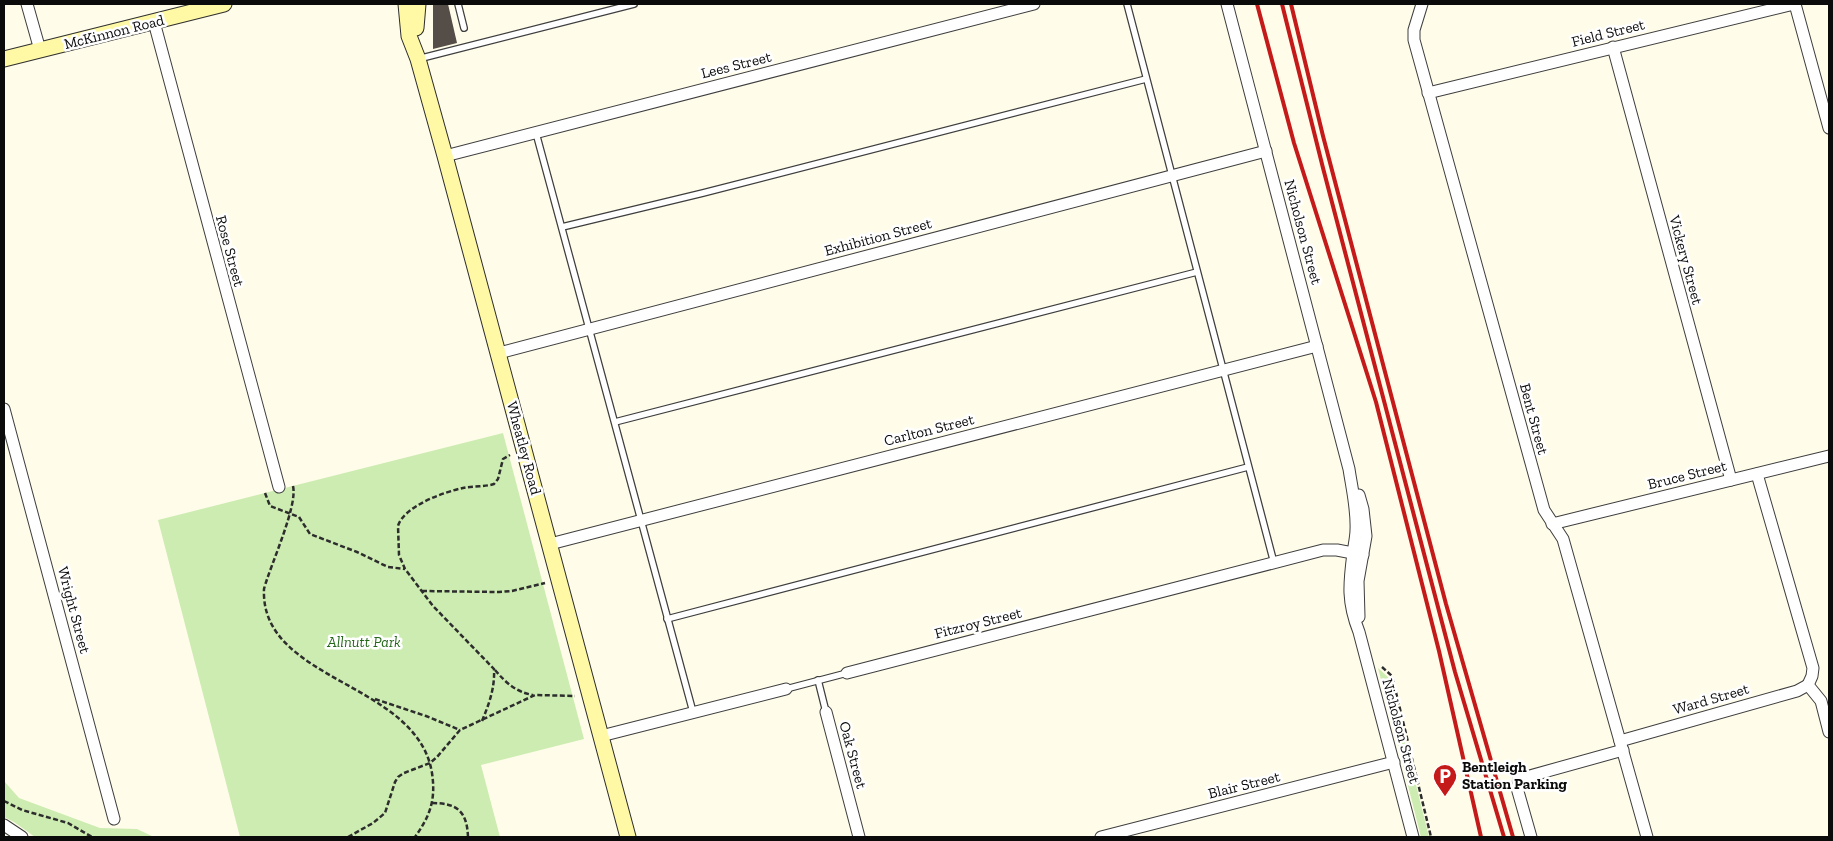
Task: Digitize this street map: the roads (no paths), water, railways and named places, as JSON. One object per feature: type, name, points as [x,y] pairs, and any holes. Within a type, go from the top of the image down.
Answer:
[{"type":"street","points":[[27,4],[40,50]]},
{"type":"street","name":"McKinnon Road","points":[[4,59],[224,4]]},
{"type":"street","name":"Wheatley Road","points":[[406,4],[409,36],[418,59],[445,156],[628,837]]},
{"type":"street","name":"Wheatley Road","points":[[418,4],[416,33],[418,59]]},
{"type":"street","name":"Lees Street","points":[[445,156],[1034,4]]},
{"type":"street","name":"Nicholson Street","points":[[1227,4],[1349,469],[1358,489],[1366,524],[1366,536],[1358,554],[1359,632],[1413,837]]},
{"type":"street","name":"Bent Street","points":[[1422,4],[1414,35],[1428,92],[1544,510],[1563,539],[1647,837]]},
{"type":"street","points":[[1795,4],[1829,128]]},
{"type":"street","name":"Field Street","points":[[1428,92],[1795,4]]},
{"type":"street","name":"Rose Street","points":[[154,22],[278,487]]},
{"type":"street","name":"Vickery Street","points":[[1613,47],[1731,480]]},
{"type":"street","name":"Exhibition Street","points":[[498,353],[1266,151]]},
{"type":"street","name":"Carlton Street","points":[[550,544],[1317,346]]},
{"type":"street","name":"Wright Street","points":[[4,409],[114,819]]},
{"type":"street","name":"Bruce Street","points":[[1552,524],[1829,456]]},
{"type":"street","points":[[1758,474],[1813,668],[1808,684],[1821,701],[1829,732]]},
{"type":"street","name":"Fitzroy Street","points":[[847,673],[1323,550],[1337,550],[1358,554]]},
{"type":"street","name":"Ward Street","points":[[1531,837],[1518,788],[1519,779],[1797,691],[1808,684]]},
{"type":"street","name":"Fitzroy Street","points":[[600,736],[786,689]]},
{"type":"street","name":"Oak Street","points":[[826,712],[859,837]]},
{"type":"street","name":"Blair Street","points":[[1101,837],[1394,762]]},
{"type":"street","points":[[4,825],[22,837]]},
{"type":"lane","points":[[458,4],[464,28]]},
{"type":"lane","points":[[418,59],[634,4]]},
{"type":"lane","points":[[1127,4],[1274,563]]},
{"type":"lane","points":[[562,227],[703,193],[1146,79]]},
{"type":"lane","points":[[536,132],[693,712]]},
{"type":"lane","points":[[615,422],[1197,272]]},
{"type":"lane","points":[[667,618],[1248,467]]},
{"type":"lane","name":"Fitzroy Street","points":[[786,689],[847,673]]},
{"type":"lane","name":"Oak Street","points":[[818,680],[826,712]]},
{"type":"railway","points":[[1257,4],[1294,143],[1376,402],[1439,651],[1481,837]]},
{"type":"railway","points":[[1282,4],[1455,672],[1504,837]]},
{"type":"railway","points":[[1291,4],[1323,136],[1446,604],[1513,837]]},
{"type":"place","name":"Bentleigh Station Parking","points":[[1445,797]]},
{"type":"park label","name":"Allnutt Park","points":[[364,642]]}]
